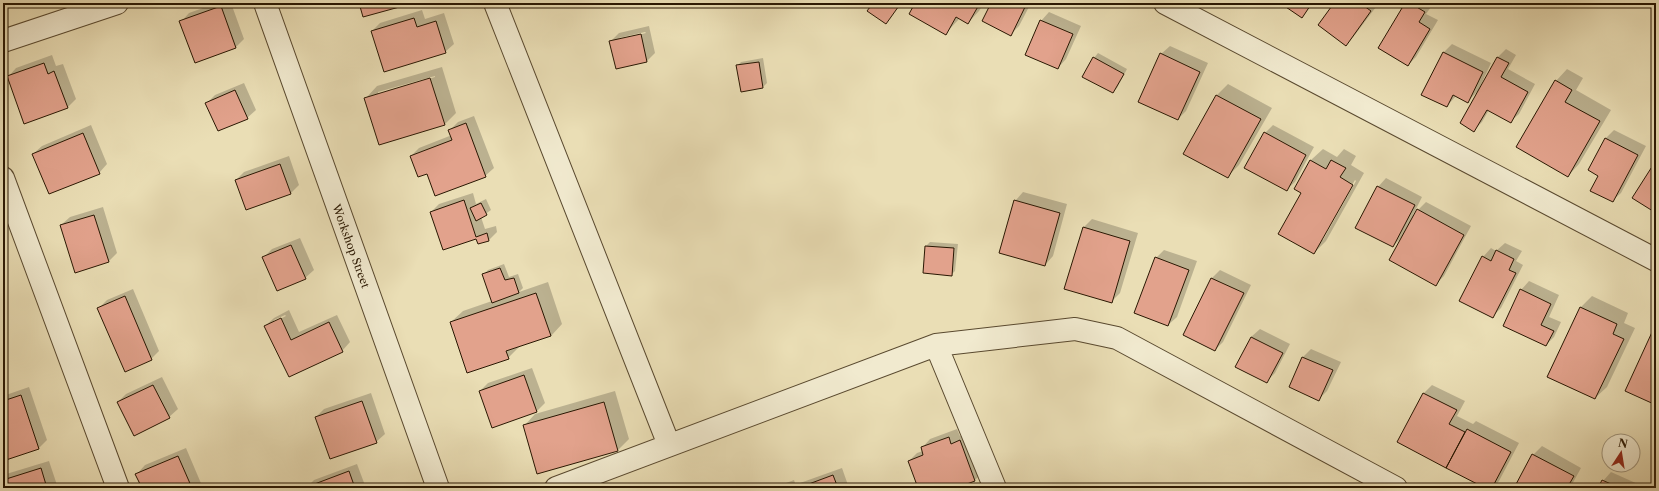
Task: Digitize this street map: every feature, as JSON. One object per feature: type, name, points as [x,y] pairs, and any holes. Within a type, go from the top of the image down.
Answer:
[{"type":"street","points":[[3,41],[117,3]]},
{"type":"street","name":"Workshop Street","points":[[265,3],[438,488]]},
{"type":"street","points":[[495,3],[669,445]]},
{"type":"street","points":[[1165,3],[1656,260]]},
{"type":"street","points":[[3,178],[118,488]]},
{"type":"street","points":[[556,488],[936,345],[1075,329],[1117,338],[1396,488]]},
{"type":"street","points":[[936,345],[995,488]]},
{"type":"building","points":[[3,3],[18,3],[18,4],[3,9]]},
{"type":"building","points":[[359,3],[402,3],[403,6],[363,17]]},
{"type":"building","points":[[873,3],[901,3],[886,24],[867,11]]},
{"type":"building","points":[[915,3],[980,3],[968,24],[956,17],[946,35],[909,14]]},
{"type":"building","points":[[991,3],[1022,3],[1026,5],[1011,36],[982,21]]},
{"type":"building","points":[[1280,3],[1312,3],[1302,18]]},
{"type":"building","points":[[1334,3],[1360,3],[1371,11],[1346,46],[1318,25]]},
{"type":"building","points":[[1405,3],[1410,3],[1425,12],[1419,22],[1430,29],[1408,66],[1378,48]]},
{"type":"building","points":[[221,6],[236,48],[195,63],[179,21]]},
{"type":"building","points":[[414,18],[417,27],[436,21],[446,53],[384,72],[371,31]]},
{"type":"building","points":[[1040,20],[1073,34],[1058,69],[1025,55]]},
{"type":"building","points":[[641,34],[647,62],[616,69],[609,41]]},
{"type":"building","points":[[1443,52],[1483,72],[1468,103],[1453,95],[1447,107],[1421,95]]},
{"type":"building","points":[[1160,53],[1200,72],[1178,120],[1138,102]]},
{"type":"building","points":[[1093,57],[1124,74],[1113,93],[1082,77]]},
{"type":"building","points":[[1497,57],[1509,63],[1501,77],[1528,92],[1511,123],[1487,110],[1474,132],[1460,123]]},
{"type":"building","points":[[759,62],[763,88],[741,92],[736,65]]},
{"type":"building","points":[[44,63],[48,74],[54,71],[68,108],[24,124],[7,76]]},
{"type":"building","points":[[430,78],[445,125],[379,145],[364,98]]},
{"type":"building","points":[[1555,80],[1572,90],[1565,102],[1600,121],[1568,177],[1516,147]]},
{"type":"building","points":[[235,90],[248,119],[218,131],[205,103]]},
{"type":"building","points":[[1216,95],[1261,119],[1228,178],[1183,154]]},
{"type":"building","points":[[466,123],[486,177],[435,196],[427,174],[418,177],[410,156],[452,140],[448,130]]},
{"type":"building","points":[[1264,132],[1306,155],[1287,191],[1244,168]]},
{"type":"building","points":[[83,133],[100,174],[49,194],[32,154]]},
{"type":"building","points":[[1605,138],[1638,155],[1613,202],[1590,191],[1598,176],[1588,170]]},
{"type":"building","points":[[1310,160],[1326,169],[1331,160],[1346,168],[1340,177],[1353,185],[1314,254],[1278,234],[1301,193],[1294,189]]},
{"type":"building","points":[[1656,162],[1656,213],[1632,198]]},
{"type":"building","points":[[280,164],[291,194],[246,210],[235,180]]},
{"type":"building","points":[[1377,186],[1415,205],[1393,247],[1355,228]]},
{"type":"building","points":[[464,200],[476,237],[487,233],[489,241],[478,244],[476,239],[443,250],[430,212]]},
{"type":"building","points":[[1014,200],[1060,213],[1045,266],[999,253]]},
{"type":"building","points":[[481,203],[487,215],[476,221],[470,208]]},
{"type":"building","points":[[1417,209],[1464,235],[1436,286],[1389,260]]},
{"type":"building","points":[[94,215],[109,262],[75,273],[60,225]]},
{"type":"building","points":[[1083,227],[1130,241],[1112,303],[1064,289]]},
{"type":"building","points":[[291,245],[306,279],[277,291],[262,257]]},
{"type":"building","points":[[925,246],[954,248],[952,276],[923,273]]},
{"type":"building","points":[[1496,250],[1514,259],[1509,270],[1516,273],[1493,318],[1459,301],[1482,256],[1491,261]]},
{"type":"building","points":[[1155,257],[1189,270],[1168,326],[1134,313]]},
{"type":"building","points":[[500,268],[505,280],[514,278],[519,293],[492,303],[482,274]]},
{"type":"building","points":[[1211,278],[1244,293],[1215,351],[1183,335]]},
{"type":"building","points":[[1520,289],[1551,304],[1541,325],[1554,331],[1546,346],[1503,326]]},
{"type":"building","points":[[536,293],[551,336],[506,351],[509,359],[467,373],[450,322]]},
{"type":"building","points":[[125,296],[152,360],[125,372],[97,308]]},
{"type":"building","points":[[1580,307],[1617,324],[1613,334],[1624,339],[1595,399],[1547,377]]},
{"type":"building","points":[[281,318],[291,340],[329,322],[343,352],[289,377],[264,326]]},
{"type":"building","points":[[1653,330],[1656,331],[1656,405],[1625,391]]},
{"type":"building","points":[[1251,337],[1283,353],[1267,383],[1235,367]]},
{"type":"building","points":[[1302,357],[1333,370],[1319,401],[1289,387]]},
{"type":"building","points":[[524,375],[537,412],[492,428],[479,391]]},
{"type":"building","points":[[153,385],[170,418],[134,436],[117,402]]},
{"type":"building","points":[[1423,393],[1457,410],[1449,424],[1465,432],[1446,468],[1397,442]]},
{"type":"building","points":[[21,395],[39,449],[3,461],[3,401]]},
{"type":"building","points":[[362,401],[377,443],[330,459],[315,417]]},
{"type":"building","points":[[604,402],[618,451],[537,474],[523,425]]},
{"type":"building","points":[[1467,429],[1511,452],[1492,488],[1485,488],[1446,468]]},
{"type":"building","points":[[949,437],[951,444],[960,440],[975,481],[956,488],[918,488],[908,461],[923,455],[921,447]]},
{"type":"building","points":[[1532,454],[1574,476],[1567,488],[1514,488]]},
{"type":"building","points":[[178,456],[192,488],[142,488],[135,474]]},
{"type":"building","points":[[41,468],[47,488],[3,488],[3,480]]},
{"type":"building","points":[[349,471],[355,488],[304,488]]},
{"type":"building","points":[[833,475],[838,488],[798,488]]},
{"type":"building","points":[[1602,480],[1620,488],[1598,488]]}]
